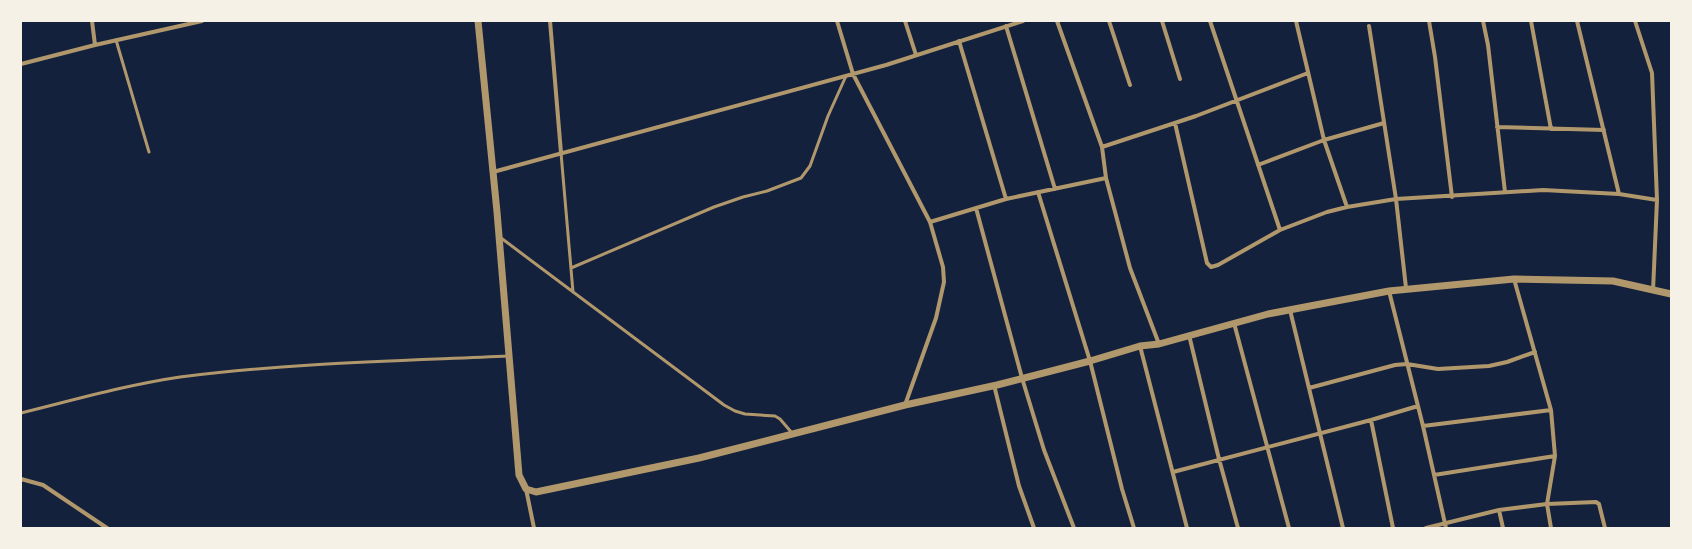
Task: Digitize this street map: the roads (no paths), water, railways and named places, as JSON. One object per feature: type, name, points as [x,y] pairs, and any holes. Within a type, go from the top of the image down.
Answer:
[{"type":"street","points":[[92,21],[95,45]]},
{"type":"street","points":[[21,64],[116,40],[202,21]]},
{"type":"street","points":[[478,21],[499,237],[519,475],[526,489],[534,528]]},
{"type":"street","points":[[550,21],[561,153]]},
{"type":"street","points":[[837,21],[853,74],[930,222],[941,255],[944,282],[936,318],[905,405]]},
{"type":"street","points":[[905,21],[916,55]]},
{"type":"street","points":[[493,172],[846,76],[1023,21]]},
{"type":"street","points":[[1057,21],[1102,147],[1106,178],[1130,268],[1159,344]]},
{"type":"street","points":[[1109,21],[1130,85]]},
{"type":"street","points":[[1162,21],[1180,79]]},
{"type":"street","points":[[1210,21],[1280,230]]},
{"type":"street","points":[[1296,21],[1324,140],[1347,207]]},
{"type":"street","points":[[1429,21],[1436,57],[1452,197]]},
{"type":"street","points":[[1483,21],[1488,46],[1505,192]]},
{"type":"street","points":[[1531,21],[1551,129]]},
{"type":"street","points":[[1577,21],[1619,194]]},
{"type":"street","points":[[1635,21],[1652,73],[1657,200],[1653,291]]},
{"type":"street","points":[[1006,26],[1055,188]]},
{"type":"street","points":[[1369,26],[1396,199],[1406,288]]},
{"type":"street","points":[[959,41],[1006,199]]},
{"type":"street","points":[[1102,147],[1175,123],[1308,73]]},
{"type":"street","points":[[1175,123],[1208,265],[1211,267],[1218,265],[1280,230],[1327,212],[1347,207],[1396,199],[1452,197],[1543,190],[1619,194],[1657,200]]},
{"type":"street","points":[[1258,165],[1324,140],[1384,123]]},
{"type":"street","points":[[1497,127],[1604,130]]},
{"type":"street","points":[[930,222],[1006,199],[1106,178]]},
{"type":"street","points":[[1038,192],[1090,361],[1122,489],[1134,528]]},
{"type":"street","points":[[976,208],[1022,378],[1044,450],[1074,528]]},
{"type":"street","points":[[1514,278],[1551,410],[1555,456],[1547,504],[1551,528]]},
{"type":"street","points":[[526,489],[542,492],[699,458],[905,405],[1090,361],[1140,346],[1159,344],[1234,323],[1290,310],[1406,288],[1514,278],[1613,281],[1671,294]]},
{"type":"street","points":[[1389,291],[1423,426],[1446,528]]},
{"type":"street","points":[[1290,310],[1343,528]]},
{"type":"street","points":[[1234,323],[1289,528]]},
{"type":"street","points":[[1189,335],[1219,459],[1238,528]]},
{"type":"street","points":[[1140,346],[1187,528]]},
{"type":"street","points":[[1309,388],[1395,365],[1407,364],[1438,369],[1489,366],[1508,362],[1535,352]]},
{"type":"street","points":[[994,385],[1019,486],[1034,528]]},
{"type":"street","points":[[1173,472],[1371,420],[1418,406]]},
{"type":"street","points":[[1423,426],[1551,410]]},
{"type":"street","points":[[1371,420],[1393,528]]},
{"type":"street","points":[[1434,475],[1555,456]]},
{"type":"street","points":[[21,479],[43,485],[107,528]]},
{"type":"street","points":[[1426,528],[1499,510],[1547,504],[1598,502],[1605,528]]},
{"type":"street","points":[[1499,510],[1503,528]]},
{"type":"lane","points":[[116,40],[149,152]]},
{"type":"lane","points":[[571,268],[714,207],[767,191],[801,178],[810,166],[828,116],[846,76]]},
{"type":"lane","points":[[561,153],[573,292]]},
{"type":"lane","points":[[499,237],[724,405],[745,414],[768,414],[775,416],[780,419],[793,434]]},
{"type":"lane","points":[[21,414],[121,388],[179,377],[287,366],[509,356]]}]
